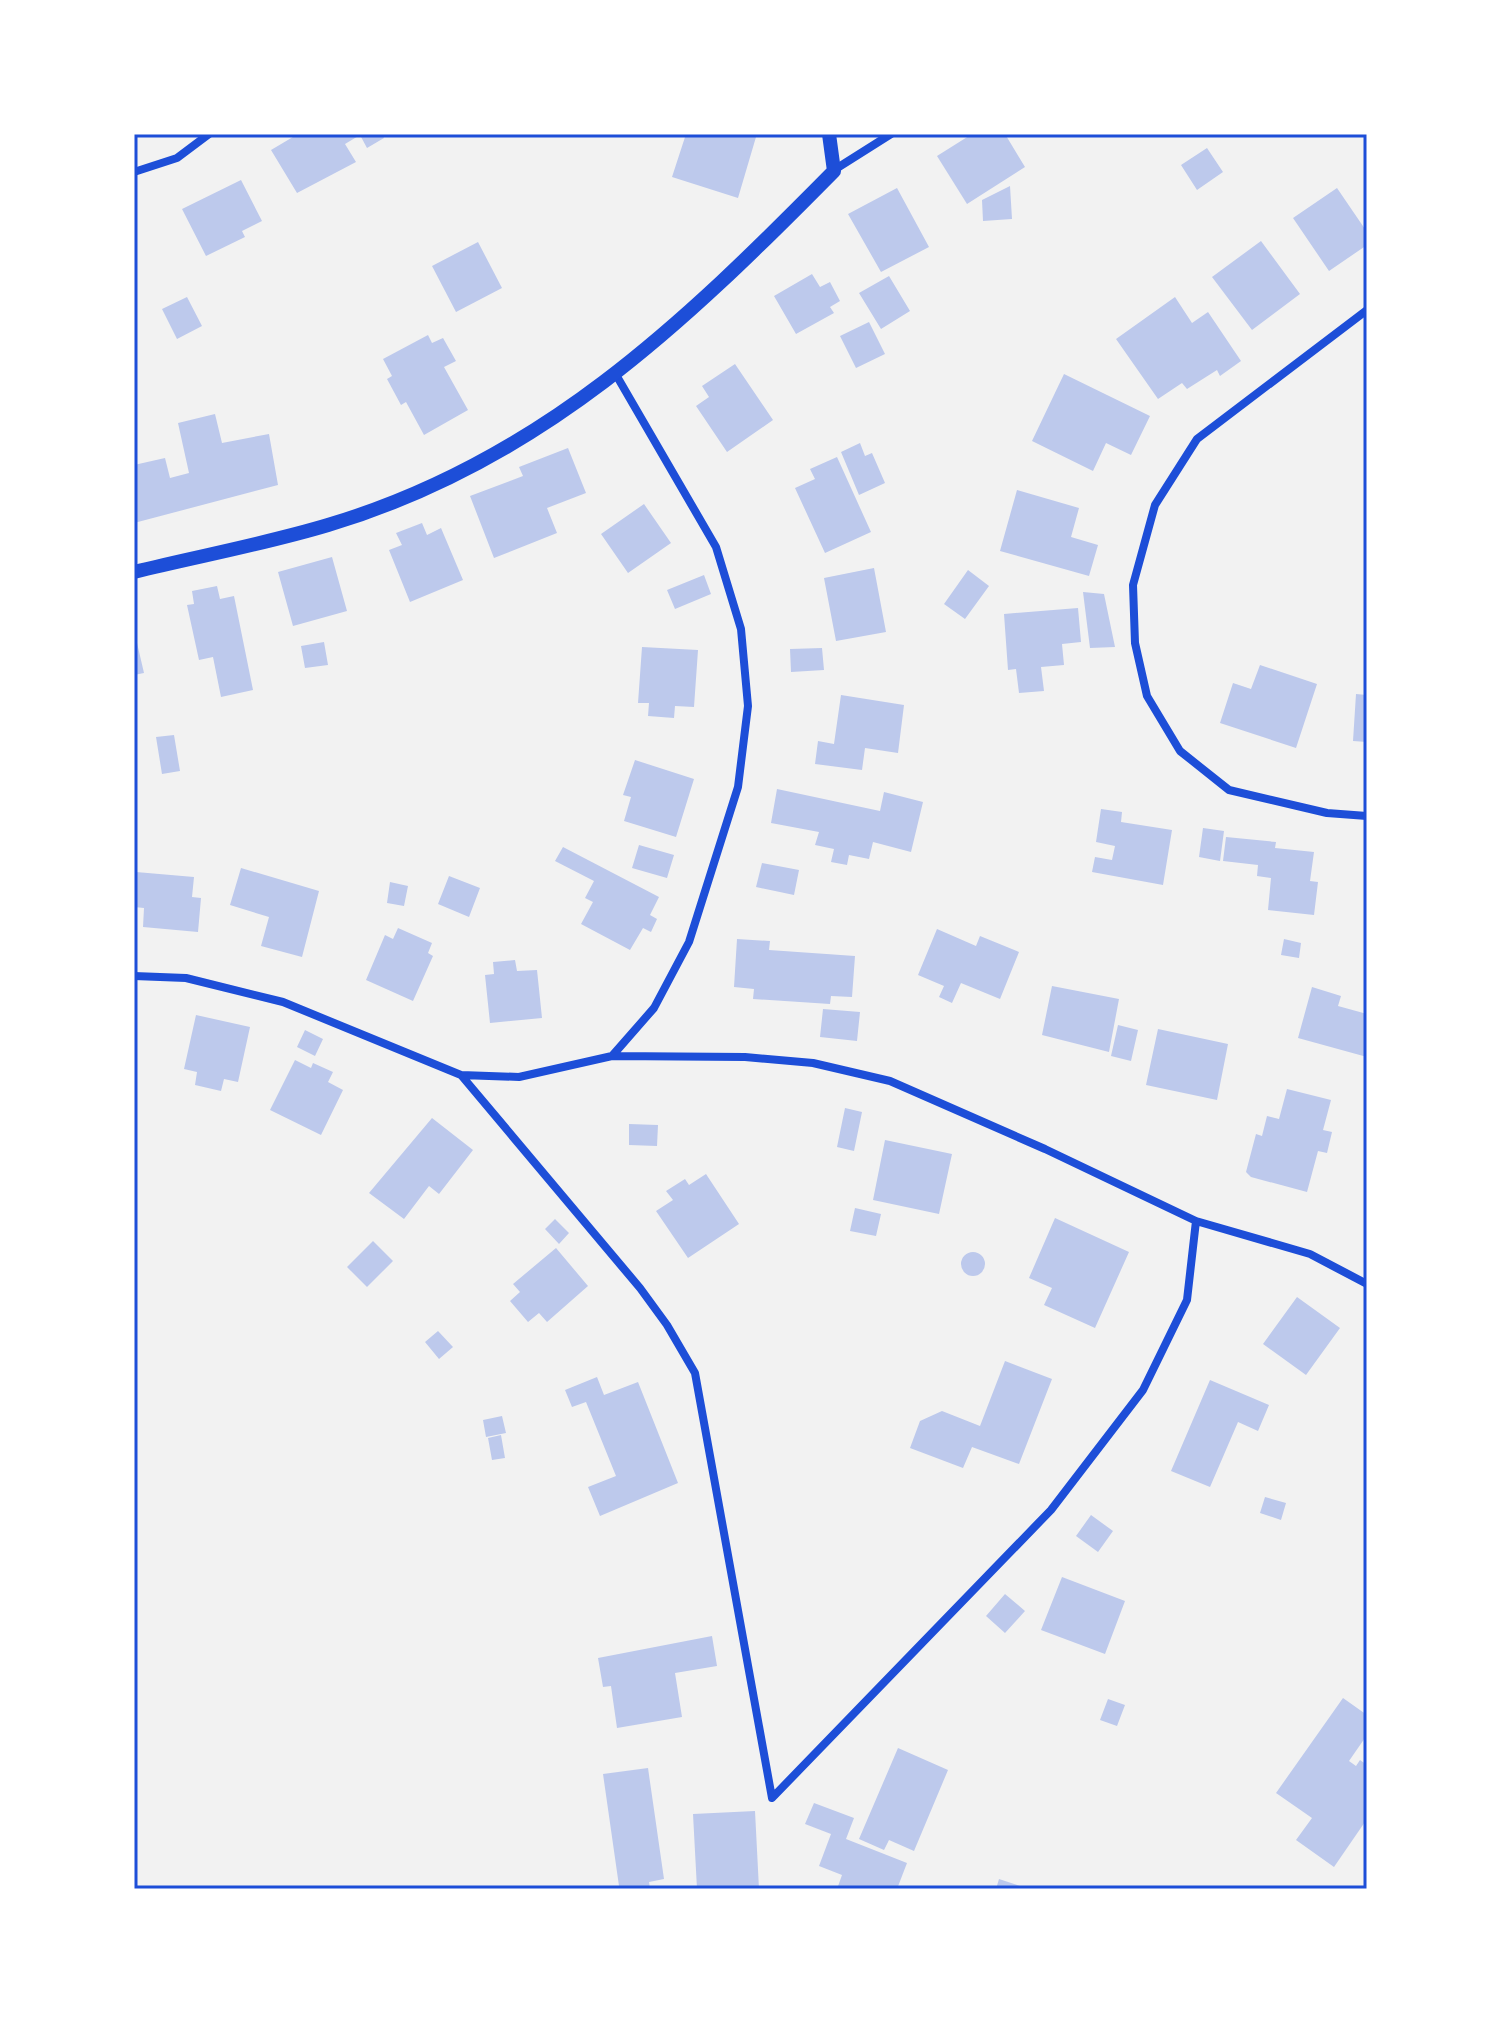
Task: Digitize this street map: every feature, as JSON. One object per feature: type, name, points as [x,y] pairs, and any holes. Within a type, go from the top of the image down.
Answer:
[{"type":"street","points":[[134,172],[177,158],[209,134]]},
{"type":"street","points":[[829,134],[834,171]]},
{"type":"street","points":[[134,572],[330,524],[438,482],[539,430],[615,373],[723,283],[834,171],[891,134]]},
{"type":"street","points":[[1367,310],[1197,439],[1155,505],[1133,585],[1135,643],[1147,696],[1180,751],[1229,790],[1327,813],[1367,816]]},
{"type":"street","points":[[612,1056],[654,1008],[689,942],[738,787],[748,706],[741,629],[716,547],[615,373]]},
{"type":"street","points":[[134,976],[186,978],[283,1002],[461,1075],[519,1077],[612,1056],[745,1057],[813,1063],[890,1081],[1045,1149],[1196,1221],[1310,1254],[1367,1284]]},
{"type":"street","points":[[461,1075],[640,1288],[667,1325],[695,1373],[772,1798],[1051,1510],[1143,1390],[1187,1300],[1196,1221]]},
{"type":"building","points":[[298,134],[382,134],[384,138],[367,148],[360,135],[345,144],[356,162],[297,193],[271,150]]},
{"type":"building","points":[[686,134],[756,137],[738,198],[672,177]]},
{"type":"building","points":[[972,134],[1005,134],[1025,167],[967,204],[937,156]]},
{"type":"building","points":[[1207,148],[1223,172],[1197,190],[1181,165]]},
{"type":"building","points":[[241,180],[262,221],[242,231],[245,237],[206,256],[182,209]]},
{"type":"building","points":[[1010,186],[1012,219],[983,221],[982,200]]},
{"type":"building","points":[[897,188],[929,247],[881,272],[848,214]]},
{"type":"building","points":[[1337,188],[1367,232],[1367,245],[1329,271],[1293,218]]},
{"type":"building","points":[[1261,241],[1300,294],[1252,330],[1212,277]]},
{"type":"building","points":[[478,242],[502,288],[456,312],[432,266]]},
{"type":"building","points":[[812,274],[820,287],[830,282],[840,301],[830,307],[834,313],[796,334],[774,296]]},
{"type":"building","points":[[889,276],[910,311],[881,329],[859,293]]},
{"type":"building","points":[[187,297],[202,326],[177,339],[162,309]]},
{"type":"building","points":[[1175,297],[1192,323],[1208,312],[1241,361],[1220,376],[1217,370],[1187,389],[1182,383],[1158,399],[1116,339]]},
{"type":"building","points":[[869,322],[885,354],[856,368],[840,336]]},
{"type":"building","points":[[428,335],[432,343],[443,338],[456,361],[444,367],[468,410],[424,435],[406,402],[401,405],[387,379],[392,376],[383,359]]},
{"type":"building","points":[[735,364],[773,420],[727,452],[696,406],[709,397],[702,386]]},
{"type":"building","points":[[1064,374],[1150,416],[1131,455],[1106,443],[1093,471],[1032,441]]},
{"type":"building","points":[[215,414],[222,443],[269,434],[278,485],[134,523],[134,465],[165,458],[170,478],[189,473],[178,423]]},
{"type":"building","points":[[860,443],[865,456],[872,453],[885,483],[859,495],[841,452]]},
{"type":"building","points":[[568,448],[586,493],[547,508],[557,533],[494,558],[470,496],[523,476],[519,467]]},
{"type":"building","points":[[837,457],[871,532],[825,553],[795,488],[815,479],[810,469]]},
{"type":"building","points":[[1017,490],[1079,508],[1071,537],[1098,545],[1089,576],[1000,551]]},
{"type":"building","points":[[644,504],[671,543],[628,573],[601,534]]},
{"type":"building","points":[[422,523],[427,535],[441,528],[463,580],[410,602],[389,550],[402,545],[396,533]]},
{"type":"building","points":[[332,557],[347,611],[293,626],[278,572]]},
{"type":"building","points":[[874,568],[886,632],[836,641],[824,578]]},
{"type":"building","points":[[968,570],[989,586],[965,619],[944,604]]},
{"type":"building","points":[[704,575],[711,594],[675,609],[667,590]]},
{"type":"building","points":[[217,586],[220,599],[234,596],[253,690],[221,697],[213,657],[199,660],[187,605],[194,604],[192,591]]},
{"type":"building","points":[[1083,592],[1104,594],[1115,647],[1090,648]]},
{"type":"building","points":[[1078,608],[1081,642],[1062,644],[1064,665],[1041,667],[1044,691],[1019,693],[1016,669],[1008,670],[1004,614]]},
{"type":"building","points":[[134,630],[144,673],[134,675]]},
{"type":"building","points":[[324,642],[328,665],[305,668],[301,646]]},
{"type":"building","points":[[642,647],[698,650],[694,707],[675,706],[674,718],[648,716],[649,703],[638,703]]},
{"type":"building","points":[[822,648],[824,670],[791,672],[790,649]]},
{"type":"building","points":[[1260,665],[1317,684],[1296,748],[1220,723],[1233,683],[1251,689]]},
{"type":"building","points":[[1356,694],[1367,695],[1367,742],[1353,741]]},
{"type":"building","points":[[841,695],[904,705],[898,753],[865,748],[862,770],[815,764],[818,741],[834,744]]},
{"type":"building","points":[[174,735],[180,771],[162,774],[156,737]]},
{"type":"building","points":[[635,760],[694,779],[676,837],[624,821],[631,797],[623,795]]},
{"type":"building","points":[[777,789],[880,811],[884,792],[923,802],[911,852],[873,842],[869,859],[849,855],[847,865],[831,862],[834,849],[815,845],[819,832],[771,823]]},
{"type":"building","points":[[1101,809],[1122,812],[1121,822],[1172,830],[1163,885],[1092,872],[1095,857],[1112,860],[1115,846],[1096,842]]},
{"type":"building","points":[[1203,828],[1224,831],[1220,861],[1199,857]]},
{"type":"building","points":[[1226,837],[1276,842],[1275,848],[1314,852],[1310,881],[1318,882],[1314,915],[1268,910],[1271,878],[1257,876],[1258,865],[1223,861]]},
{"type":"building","points":[[639,845],[674,855],[667,878],[632,868]]},
{"type":"building","points":[[563,847],[659,897],[650,915],[657,919],[651,932],[643,928],[630,950],[581,924],[593,902],[585,898],[594,881],[555,861]]},
{"type":"building","points":[[762,863],[799,870],[794,895],[756,887]]},
{"type":"building","points":[[241,868],[319,891],[302,957],[261,946],[269,917],[230,905]]},
{"type":"building","points":[[136,872],[194,877],[192,897],[201,898],[198,932],[143,927],[144,908],[134,907]]},
{"type":"building","points":[[449,876],[480,888],[469,917],[438,904]]},
{"type":"building","points":[[390,882],[408,886],[404,906],[387,903]]},
{"type":"building","points":[[398,928],[432,943],[428,953],[433,956],[413,1001],[366,980],[385,935],[393,939]]},
{"type":"building","points":[[937,929],[976,946],[980,936],[1019,952],[1000,999],[961,983],[952,1003],[939,997],[944,986],[918,975]]},
{"type":"building","points":[[737,939],[770,941],[769,950],[855,956],[852,997],[831,996],[830,1004],[753,999],[754,989],[734,987]]},
{"type":"building","points":[[1284,939],[1301,943],[1299,958],[1281,955]]},
{"type":"building","points":[[515,960],[517,971],[537,970],[542,1018],[490,1023],[485,975],[494,974],[493,962]]},
{"type":"building","points":[[1052,986],[1119,999],[1109,1052],[1042,1035]]},
{"type":"building","points":[[1312,987],[1341,996],[1338,1006],[1367,1014],[1367,1057],[1298,1038]]},
{"type":"building","points":[[823,1009],[860,1012],[857,1041],[820,1037]]},
{"type":"building","points":[[196,1015],[250,1027],[238,1082],[224,1079],[221,1091],[195,1085],[197,1072],[184,1069]]},
{"type":"building","points":[[1118,1025],[1138,1030],[1131,1061],[1111,1056]]},
{"type":"building","points":[[1158,1029],[1228,1044],[1217,1100],[1146,1085]]},
{"type":"building","points":[[305,1030],[323,1039],[315,1056],[297,1047]]},
{"type":"building","points":[[295,1060],[311,1068],[313,1063],[333,1072],[328,1082],[343,1090],[321,1135],[270,1110]]},
{"type":"building","points":[[1287,1089],[1331,1100],[1323,1130],[1332,1132],[1327,1153],[1318,1151],[1307,1192],[1251,1177],[1246,1172],[1256,1134],[1262,1136],[1267,1116],[1279,1119]]},
{"type":"building","points":[[845,1108],[862,1112],[854,1151],[837,1147]]},
{"type":"building","points":[[432,1118],[473,1150],[439,1194],[429,1186],[404,1219],[369,1193]]},
{"type":"building","points":[[629,1124],[658,1125],[657,1146],[629,1145]]},
{"type":"building","points":[[885,1140],[952,1154],[939,1214],[873,1200]]},
{"type":"building","points":[[706,1174],[739,1224],[688,1258],[656,1211],[673,1200],[666,1191],[685,1179],[689,1185]]},
{"type":"building","points":[[855,1208],[881,1214],[876,1236],[850,1231]]},
{"type":"building","points":[[1055,1218],[1129,1252],[1095,1328],[1044,1305],[1052,1288],[1029,1278]]},
{"type":"building","points":[[555,1219],[569,1233],[559,1244],[545,1229]]},
{"type":"building","points":[[373,1241],[393,1261],[367,1287],[347,1267]]},
{"type":"building","points":[[556,1248],[588,1286],[547,1322],[539,1313],[528,1322],[510,1301],[520,1292],[513,1284]]},
{"type":"building","points":[[973,1252],[982,1255],[985,1264],[982,1273],[973,1276],[964,1273],[961,1264],[964,1255]]},
{"type":"building","points":[[1297,1297],[1340,1328],[1306,1375],[1263,1344]]},
{"type":"building","points":[[438,1331],[453,1347],[439,1359],[425,1342]]},
{"type":"building","points":[[1005,1361],[1052,1379],[1019,1464],[972,1447],[963,1468],[910,1448],[920,1421],[942,1411],[980,1426]]},
{"type":"building","points":[[597,1377],[604,1395],[638,1382],[678,1483],[600,1516],[588,1487],[616,1476],[586,1402],[572,1407],[565,1390]]},
{"type":"building","points":[[1210,1380],[1269,1405],[1258,1431],[1238,1422],[1210,1487],[1171,1471]]},
{"type":"building","points":[[502,1416],[506,1433],[486,1437],[483,1420]]},
{"type":"building","points":[[501,1435],[505,1458],[492,1460],[488,1438]]},
{"type":"building","points":[[1265,1497],[1286,1503],[1281,1520],[1260,1513]]},
{"type":"building","points":[[1091,1515],[1113,1531],[1098,1552],[1076,1536]]},
{"type":"building","points":[[1062,1577],[1125,1601],[1105,1654],[1041,1630]]},
{"type":"building","points":[[1005,1594],[1025,1611],[1005,1633],[986,1616]]},
{"type":"building","points":[[712,1636],[717,1666],[675,1673],[682,1717],[617,1728],[611,1686],[603,1687],[598,1658]]},
{"type":"building","points":[[1343,1698],[1367,1715],[1367,1735],[1349,1761],[1356,1766],[1360,1760],[1367,1765],[1367,1819],[1334,1867],[1296,1840],[1312,1818],[1276,1793]]},
{"type":"building","points":[[1108,1699],[1125,1705],[1117,1726],[1100,1720]]},
{"type":"building","points":[[898,1748],[948,1770],[914,1851],[889,1840],[884,1850],[859,1839]]},
{"type":"building","points":[[648,1768],[664,1879],[649,1882],[650,1889],[609,1889],[619,1886],[603,1774]]},
{"type":"building","points":[[814,1803],[854,1818],[846,1839],[907,1863],[897,1889],[837,1889],[842,1875],[819,1866],[831,1834],[805,1824]]},
{"type":"building","points":[[755,1811],[759,1889],[697,1889],[693,1814]]},
{"type":"building","points":[[999,1879],[1026,1888],[996,1889]]}]
